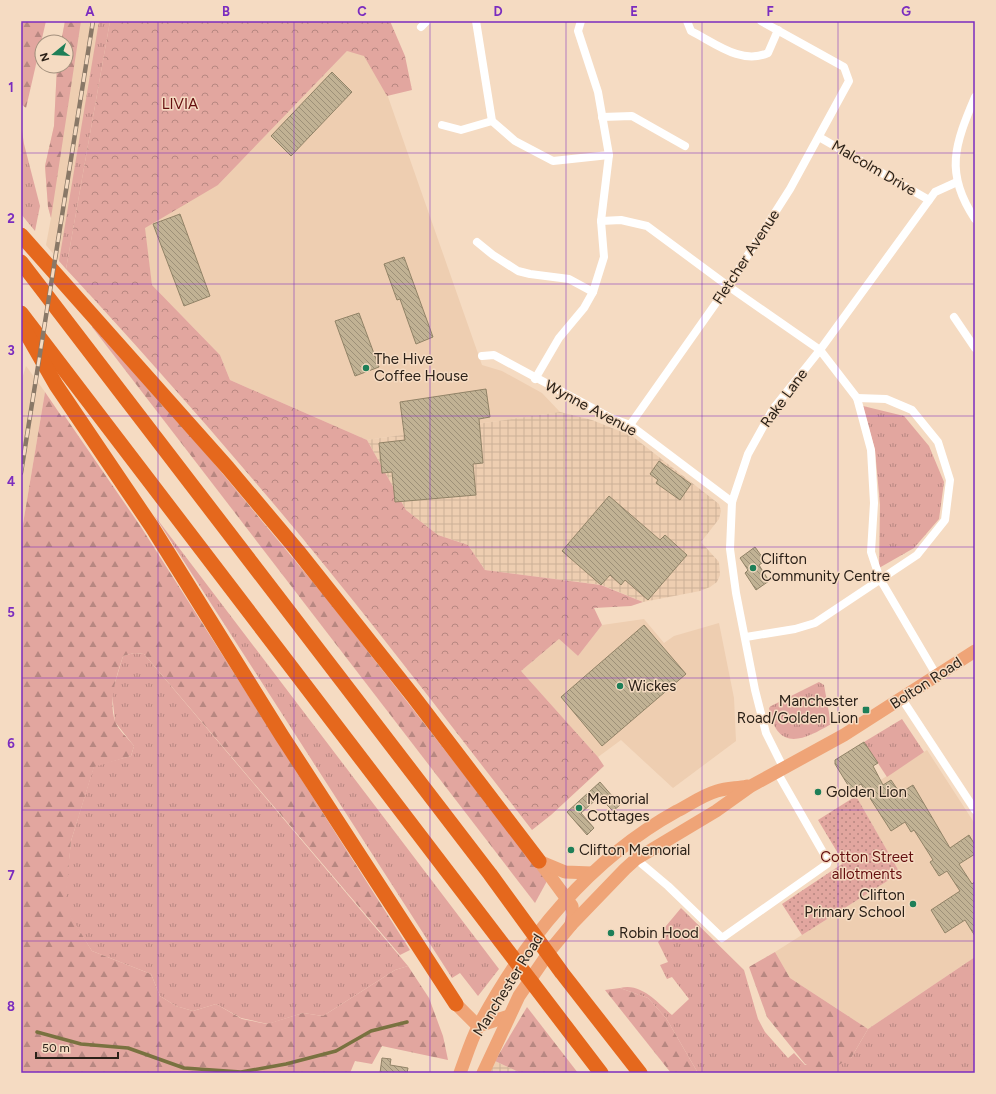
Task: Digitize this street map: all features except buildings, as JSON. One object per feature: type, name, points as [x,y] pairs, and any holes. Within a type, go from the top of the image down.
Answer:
[{"type":"highway","points":[[21,234],[228,468],[297,550],[432,721],[539,861]]},
{"type":"highway","points":[[21,262],[490,874],[562,973],[640,1073]]},
{"type":"highway","points":[[21,313],[601,1073]]},
{"type":"highway","points":[[21,323],[56,385],[152,527],[278,730],[456,1004]]},
{"type":"main road","name":"Bolton Road","points":[[562,936],[624,869],[636,859],[716,811],[751,786],[821,749],[902,699],[975,651]]},
{"type":"main road","name":"Bolton Road","points":[[549,920],[592,873],[636,838],[665,818],[717,791],[751,786]]},
{"type":"main road","points":[[539,861],[564,872],[592,873]]},
{"type":"main road","points":[[539,861],[572,906],[573,915],[571,925]]},
{"type":"main road","name":"Manchester Road","points":[[460,1073],[478,1026],[507,980],[549,920]]},
{"type":"main road","name":"Manchester Road","points":[[483,1073],[519,996],[562,936]]},
{"type":"main road","points":[[456,1004],[478,1026],[509,1016]]},
{"type":"street","points":[[476,21],[492,121],[515,141],[553,160],[609,155]]},
{"type":"street","points":[[536,379],[559,338],[584,308],[593,292],[604,257],[601,221],[609,155],[598,92],[578,31],[581,21]]},
{"type":"street","points":[[687,21],[691,31],[741,56],[758,57],[768,53],[778,30],[761,21]]},
{"type":"street","name":"Fletcher Avenue","points":[[630,425],[728,286],[790,189],[849,81],[844,67],[778,30]]},
{"type":"street","points":[[975,97],[958,143],[955,168],[961,195],[975,219]]},
{"type":"street","points":[[602,117],[632,116],[685,146]]},
{"type":"street","points":[[442,125],[461,130],[492,121]]},
{"type":"street","name":"Malcolm Drive","points":[[819,137],[930,200]]},
{"type":"street","name":"Rake Lane","points":[[636,859],[668,886],[722,938],[827,864],[828,861],[780,770],[766,733],[755,690],[730,549],[732,502],[748,454],[773,409],[820,350],[935,192],[957,182]]},
{"type":"street","points":[[601,221],[620,220],[647,226],[728,286],[820,350],[857,398],[871,450],[874,503],[871,552],[880,579],[937,676]]},
{"type":"street","points":[[478,242],[493,255],[518,271],[569,279],[593,292]]},
{"type":"street","points":[[954,317],[975,348]]},
{"type":"street","name":"Wynne Avenue","points":[[482,356],[494,355],[610,418],[630,425],[732,502]]},
{"type":"street","points":[[746,637],[795,629],[815,623],[917,555],[945,520],[950,480],[938,442],[912,410],[886,399],[857,398]]},
{"type":"street","points":[[902,699],[975,810]]},
{"type":"shaded area","points":[[65,21],[110,21],[66,269],[46,245],[51,218],[48,207],[45,166],[54,126],[57,74],[74,74],[74,34],[63,34]]},
{"type":"shaded area","points":[[347,51],[373,54],[482,365],[502,371],[542,393],[560,412],[367,440],[230,380],[220,355],[152,285],[144,228],[182,189],[218,185]]},
{"type":"shaded area","points":[[26,366],[45,392],[21,536],[21,382]]},
{"type":"shaded area","points":[[560,412],[592,420],[632,436],[719,504],[721,511],[719,519],[701,542],[719,562],[720,575],[717,582],[700,591],[643,602],[602,585],[485,570],[468,545],[438,535],[406,510],[367,440]]},
{"type":"shaded area","points":[[644,619],[664,643],[674,636],[719,623],[734,698],[736,741],[673,788],[621,740],[598,757],[521,671],[559,639],[578,656],[602,625]]},
{"type":"shaded area","name":"Clifton Primary School","points":[[927,750],[975,824],[975,957],[868,1029],[790,978],[775,952],[900,873],[856,796]]},
{"type":"shaded area","points":[[495,1061],[521,1073],[490,1073]]},
{"type":"green space","points":[[21,21],[46,21],[43,34],[34,34],[34,73],[26,108],[21,104]]},
{"type":"green space","points":[[65,21],[81,21],[74,67],[74,34],[63,34]]},
{"type":"green space","points":[[99,21],[110,21],[66,269],[59,261]]},
{"type":"green space","name":"LIVIA","points":[[110,21],[390,21],[405,56],[412,90],[387,96],[364,56],[347,51],[218,185],[145,228],[152,285],[220,355],[230,380],[367,440],[406,510],[438,535],[468,545],[485,570],[601,585],[643,602],[631,606],[594,608],[602,625],[578,656],[559,639],[521,671],[598,757],[604,766],[551,815],[532,830],[396,655],[292,525],[186,402],[66,269]]},
{"type":"green space","points":[[57,74],[73,74],[51,218],[48,207],[45,166],[54,126]]},
{"type":"green space","points":[[21,124],[24,144],[40,206],[35,231],[21,214]]},
{"type":"green space","points":[[95,325],[212,461],[327,599],[547,881],[535,903],[92,327]]},
{"type":"green space","points":[[45,392],[62,417],[64,415],[141,527],[410,950],[400,955],[144,654],[134,653],[123,656],[116,679],[112,705],[116,724],[134,746],[131,756],[94,767],[71,841],[65,907],[92,951],[151,974],[160,996],[176,1006],[193,1011],[216,1004],[242,1019],[267,1024],[303,1013],[323,1016],[395,970],[408,966],[429,998],[443,1036],[448,1060],[382,1046],[372,1064],[355,1061],[350,1073],[21,1073],[21,536]]},
{"type":"green space","points":[[863,406],[904,416],[929,446],[944,482],[939,519],[914,548],[879,568],[880,505],[875,450]]},
{"type":"green space","points":[[154,515],[499,969],[478,996],[460,973],[452,978]]},
{"type":"green space","points":[[134,653],[144,654],[408,966],[395,970],[323,1016],[303,1013],[268,1024],[241,1018],[216,1004],[193,1011],[176,1006],[160,996],[151,974],[92,951],[64,907],[71,841],[94,766],[131,756],[134,746],[115,722],[112,693],[123,656]]},
{"type":"green space","points":[[819,682],[824,685],[831,724],[811,735],[802,738],[793,739],[785,737],[778,732],[769,708]]},
{"type":"green space","points":[[902,719],[924,752],[887,777],[864,742]]},
{"type":"green space","name":"Cotton Street allotments","points":[[856,796],[900,873],[802,935],[782,904],[842,864],[839,855],[818,820]]},
{"type":"green space","points":[[681,908],[744,970],[758,1019],[765,1032],[788,1058],[794,1053],[805,1065],[851,1058],[868,1029],[975,957],[975,1073],[698,1073],[666,1018],[648,998],[620,988],[628,987],[642,991],[649,995],[672,1015],[689,999],[672,977],[667,979],[660,965],[668,962],[658,942],[665,935],[661,932]]},
{"type":"green space","points":[[775,952],[790,978],[868,1029],[851,1058],[831,1069],[816,1069],[805,1064],[767,1017],[749,967]]},
{"type":"green space","points":[[620,988],[648,998],[666,1018],[698,1073],[671,1073],[605,990]]},
{"type":"green space","points":[[527,1007],[578,1073],[521,1073],[495,1061]]},
{"type":"waterway","points":[[37,1032],[81,1044],[128,1048],[184,1068],[241,1072],[286,1064],[336,1051],[371,1031],[407,1022]]},
{"type":"railway","points":[[21,473],[93,21]]},
{"type":"place","name":"The Hive Coffee House","points":[[366,368]]},
{"type":"place","name":"Clifton Community Centre","points":[[753,568]]},
{"type":"place","name":"Wickes","points":[[620,686]]},
{"type":"place","name":"Manchester Road/Golden Lion","points":[[866,710]]},
{"type":"place","name":"Golden Lion","points":[[818,792]]},
{"type":"place","name":"Memorial Cottages","points":[[579,808]]},
{"type":"place","name":"Clifton Memorial","points":[[571,850]]},
{"type":"place","name":"Clifton Primary School","points":[[913,904]]},
{"type":"place","name":"Robin Hood","points":[[611,933]]}]
